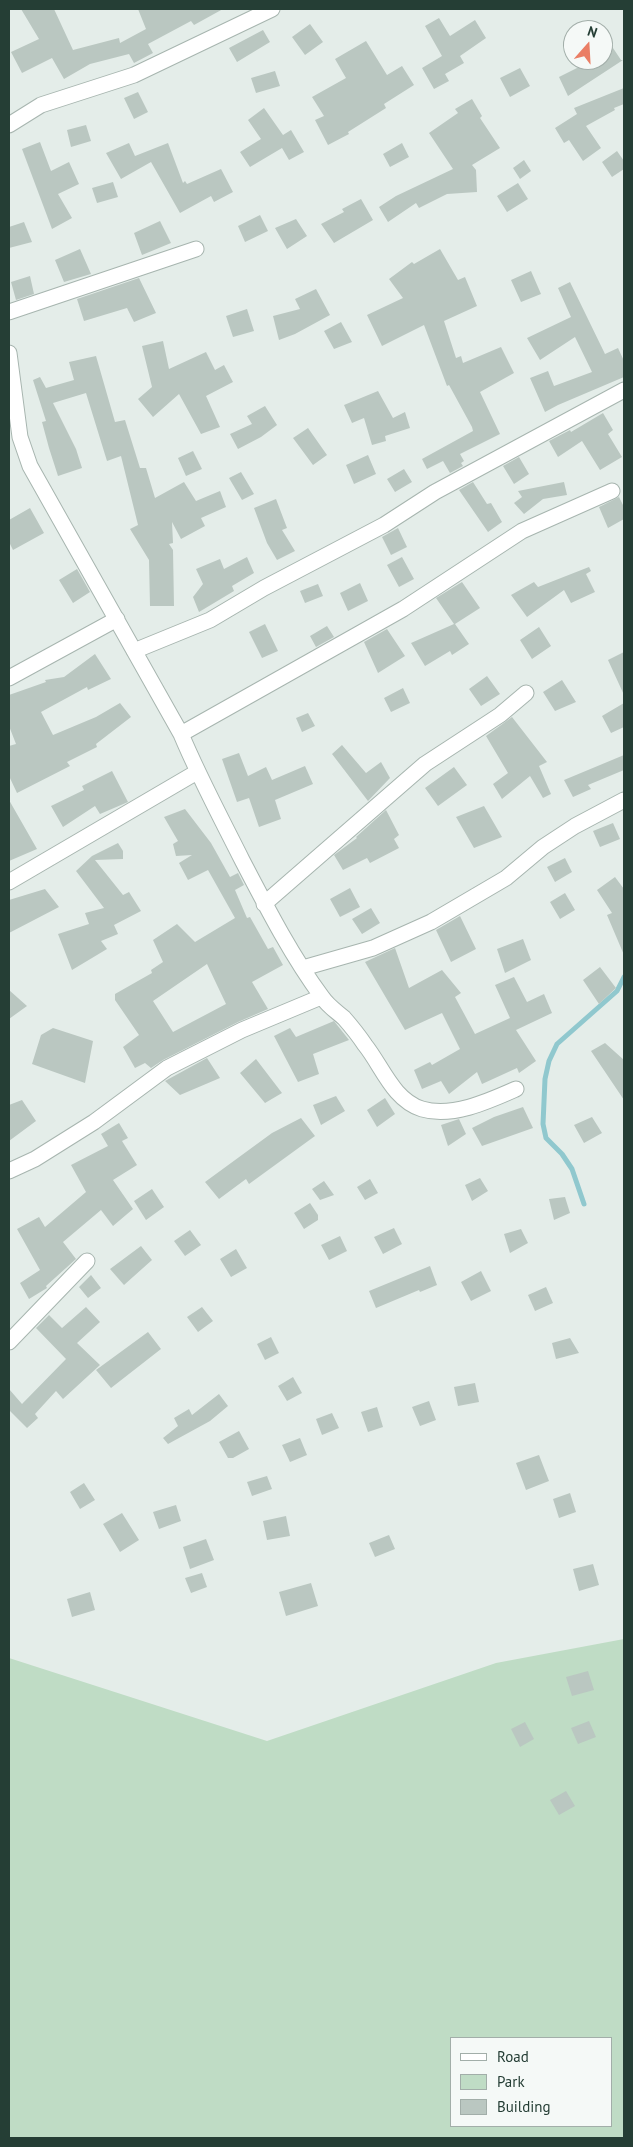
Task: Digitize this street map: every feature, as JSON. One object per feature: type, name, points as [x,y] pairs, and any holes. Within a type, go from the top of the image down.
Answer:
[{"type":"street","points":[[9,125],[42,105],[134,75],[272,9]]},
{"type":"street","points":[[9,312],[196,249]]},
{"type":"street","points":[[9,353],[20,437],[30,466],[181,734],[197,772],[264,904],[321,997],[344,1019],[366,1045],[381,1070],[400,1095],[421,1108],[436,1112],[454,1110],[484,1103],[516,1089]]},
{"type":"street","points":[[134,651],[210,620],[264,588],[384,525],[436,492],[624,390]]},
{"type":"street","points":[[181,734],[403,609],[522,531],[612,491]]},
{"type":"street","points":[[9,678],[117,619]]},
{"type":"street","points":[[264,904],[425,764],[500,715],[526,693]]},
{"type":"street","points":[[9,882],[197,772]]},
{"type":"street","points":[[303,968],[373,948],[431,922],[506,878],[543,847],[575,826],[624,800]]},
{"type":"street","points":[[9,1171],[35,1159],[94,1122],[167,1068],[242,1030],[321,997]]},
{"type":"street","points":[[9,1342],[87,1262]]},
{"type":"green space","points":[[624,1639],[624,2138],[9,2138],[9,1658],[267,1741],[496,1663]]},
{"type":"building","points":[[21,9],[54,9],[73,50],[119,38],[120,43],[146,29],[138,9],[223,9],[194,25],[191,21],[148,44],[153,53],[134,63],[129,54],[90,64],[64,79],[52,58],[22,73],[11,52],[39,39]]},
{"type":"building","points":[[439,18],[450,36],[475,20],[486,38],[460,56],[464,63],[445,74],[449,81],[434,89],[422,68],[442,56],[425,26]]},
{"type":"building","points":[[310,24],[323,42],[305,55],[292,37]]},
{"type":"building","points":[[263,30],[270,42],[237,62],[229,48]]},
{"type":"building","points":[[366,41],[387,75],[402,66],[414,85],[384,104],[386,108],[348,132],[349,134],[328,145],[315,120],[324,116],[312,97],[346,78],[335,59]]},
{"type":"building","points":[[613,48],[621,60],[623,60],[613,67]]},
{"type":"building","points":[[520,68],[530,86],[510,97],[500,78]]},
{"type":"building","points":[[573,70],[608,70],[568,96],[559,77]]},
{"type":"building","points":[[275,71],[280,86],[256,93],[251,78]]},
{"type":"building","points":[[624,88],[624,104],[614,108],[615,110],[586,126],[601,148],[583,161],[569,140],[564,143],[555,128],[577,114],[574,108]]},
{"type":"building","points":[[138,92],[148,112],[134,119],[124,98]]},
{"type":"building","points":[[472,99],[482,116],[480,118],[500,148],[472,165],[476,170],[477,192],[447,194],[419,208],[416,203],[388,222],[379,207],[396,196],[453,169],[429,133],[458,113],[455,109]]},
{"type":"building","points":[[264,108],[283,135],[291,130],[304,152],[289,160],[282,148],[250,167],[240,152],[261,139],[248,120]]},
{"type":"building","points":[[86,125],[91,141],[71,147],[67,130]]},
{"type":"building","points":[[40,142],[51,171],[69,162],[79,184],[58,194],[72,218],[52,229],[22,149]]},
{"type":"building","points":[[129,143],[135,156],[168,143],[183,183],[185,181],[187,184],[221,169],[233,192],[214,202],[211,196],[180,213],[151,162],[121,179],[106,153]]},
{"type":"building","points":[[402,143],[409,157],[390,167],[383,154]]},
{"type":"building","points":[[617,151],[624,161],[624,169],[612,177],[602,162]]},
{"type":"building","points":[[524,160],[531,171],[520,179],[513,168]]},
{"type":"building","points":[[113,182],[118,197],[97,203],[92,188]]},
{"type":"building","points":[[518,183],[528,199],[507,212],[497,196]]},
{"type":"building","points":[[361,199],[373,220],[334,243],[321,224],[344,212],[342,209]]},
{"type":"building","points":[[260,215],[268,231],[245,242],[238,226]]},
{"type":"building","points":[[296,219],[307,236],[287,249],[275,228]]},
{"type":"building","points":[[160,221],[171,243],[142,255],[134,233]]},
{"type":"building","points":[[24,222],[32,242],[9,248],[9,227]]},
{"type":"building","points":[[80,249],[91,274],[64,282],[55,260]]},
{"type":"building","points":[[440,249],[458,280],[465,277],[477,306],[444,321],[456,358],[461,356],[463,363],[501,347],[514,373],[480,392],[500,434],[460,454],[464,461],[461,463],[463,466],[450,473],[443,461],[427,469],[422,459],[473,431],[449,385],[447,386],[424,325],[382,346],[367,315],[403,298],[389,279],[412,262],[414,264]]},
{"type":"building","points":[[531,271],[541,294],[521,302],[511,280]]},
{"type":"building","points":[[30,276],[34,294],[16,300],[11,282]]},
{"type":"building","points":[[139,278],[156,313],[134,322],[127,308],[84,321],[77,299]]},
{"type":"building","points":[[570,282],[605,354],[618,348],[624,361],[624,377],[545,412],[530,378],[548,371],[554,386],[592,372],[575,337],[540,360],[527,338],[571,317],[558,288]]},
{"type":"building","points":[[316,289],[330,315],[295,334],[279,340],[273,316],[300,309],[295,299]]},
{"type":"building","points":[[247,309],[254,331],[233,337],[226,316]]},
{"type":"building","points":[[341,322],[352,342],[334,349],[324,331]]},
{"type":"building","points":[[163,341],[169,369],[206,352],[215,370],[224,365],[233,382],[206,396],[220,427],[201,434],[179,394],[153,417],[138,399],[152,387],[142,346]]},
{"type":"building","points":[[96,356],[115,422],[125,420],[140,468],[146,468],[155,498],[184,482],[196,501],[220,491],[226,507],[201,518],[205,526],[181,539],[172,522],[173,543],[169,544],[173,550],[174,606],[150,606],[149,560],[130,529],[138,525],[121,456],[107,461],[86,393],[53,403],[76,449],[82,468],[58,476],[49,448],[42,422],[46,421],[33,380],[40,377],[46,388],[74,380],[69,362]]},
{"type":"building","points":[[378,391],[393,418],[405,412],[410,428],[385,436],[386,441],[372,445],[364,418],[352,423],[344,405]]},
{"type":"building","points":[[265,406],[277,425],[261,437],[238,449],[230,434],[252,424],[247,416]]},
{"type":"building","points":[[603,413],[613,430],[608,434],[622,457],[600,470],[582,441],[558,457],[549,441],[570,430],[571,432]]},
{"type":"building","points":[[308,428],[327,455],[313,465],[293,438]]},
{"type":"building","points":[[193,451],[202,469],[186,476],[178,458]]},
{"type":"building","points":[[368,455],[376,474],[354,484],[346,465]]},
{"type":"building","points":[[519,457],[529,474],[514,484],[503,466]]},
{"type":"building","points":[[404,469],[412,482],[395,492],[387,479]]},
{"type":"building","points":[[241,472],[254,494],[242,500],[229,478]]},
{"type":"building","points":[[473,482],[487,504],[491,503],[502,522],[488,532],[459,490]]},
{"type":"building","points":[[564,482],[567,495],[543,499],[524,514],[514,503],[522,497],[518,491]]},
{"type":"building","points":[[619,497],[624,507],[624,519],[608,528],[599,507]]},
{"type":"building","points":[[276,499],[287,528],[282,530],[295,551],[277,560],[267,543],[254,508]]},
{"type":"building","points":[[30,508],[44,533],[13,550],[9,542],[9,520]]},
{"type":"building","points":[[398,528],[407,547],[391,555],[382,537]]},
{"type":"building","points":[[247,557],[254,573],[232,586],[234,591],[199,612],[193,597],[203,584],[196,569],[220,559],[224,569]]},
{"type":"building","points":[[402,557],[414,579],[399,587],[387,565]]},
{"type":"building","points":[[589,567],[591,571],[586,574],[595,592],[571,603],[564,590],[527,617],[511,595],[534,582],[538,587]]},
{"type":"building","points":[[77,569],[90,592],[73,603],[59,580]]},
{"type":"building","points":[[462,582],[480,608],[455,624],[469,644],[452,655],[450,651],[425,666],[411,643],[454,624],[436,598]]},
{"type":"building","points":[[360,583],[368,601],[348,611],[340,593]]},
{"type":"building","points":[[318,584],[323,596],[305,603],[300,591]]},
{"type":"building","points":[[265,624],[278,651],[262,658],[249,632]]},
{"type":"building","points":[[327,626],[334,637],[316,647],[310,636]]},
{"type":"building","points":[[539,627],[551,646],[532,659],[520,640]]},
{"type":"building","points":[[387,629],[405,656],[378,673],[364,642]]},
{"type":"building","points":[[624,652],[624,695],[608,660]]},
{"type":"building","points":[[95,654],[111,679],[88,690],[87,687],[41,712],[53,735],[96,717],[120,703],[131,717],[96,744],[97,747],[67,762],[70,766],[17,793],[9,776],[9,746],[16,744],[9,726],[9,695],[46,682],[45,680],[64,677]]},
{"type":"building","points":[[487,676],[500,694],[481,706],[469,689]]},
{"type":"building","points":[[562,680],[576,702],[555,711],[543,692]]},
{"type":"building","points":[[403,688],[410,703],[391,712],[384,698]]},
{"type":"building","points":[[624,703],[624,727],[611,733],[602,716]]},
{"type":"building","points":[[308,713],[315,726],[302,732],[296,718]]},
{"type":"building","points":[[512,717],[547,762],[539,766],[551,794],[543,798],[530,776],[502,799],[493,784],[508,773],[486,736]]},
{"type":"building","points":[[342,745],[366,773],[381,762],[390,778],[368,801],[332,754]]},
{"type":"building","points":[[239,753],[248,776],[266,767],[272,780],[305,766],[313,784],[275,800],[281,819],[259,827],[249,798],[237,802],[222,759]]},
{"type":"building","points":[[624,755],[624,770],[588,785],[591,789],[573,797],[564,780]]},
{"type":"building","points":[[454,767],[467,785],[438,806],[425,788]]},
{"type":"building","points":[[112,771],[128,802],[100,814],[95,806],[63,827],[51,806],[84,790],[82,786]]},
{"type":"building","points":[[9,800],[37,849],[9,861]]},
{"type":"building","points":[[484,806],[502,837],[474,848],[456,817]]},
{"type":"building","points":[[185,809],[211,843],[230,877],[238,873],[244,885],[235,890],[247,918],[250,917],[268,949],[273,947],[283,965],[252,982],[268,1009],[238,1022],[151,1068],[145,1063],[135,1068],[123,1047],[139,1035],[115,1000],[115,994],[152,973],[151,970],[163,962],[153,940],[177,924],[195,942],[235,918],[208,870],[188,880],[179,863],[192,855],[176,856],[173,844],[178,841],[164,817]],"holes":[[[207,964],[226,1004],[173,1032],[153,1001]]]},
{"type":"building","points":[[386,810],[399,835],[394,839],[399,848],[370,863],[367,858],[343,870],[334,855],[357,838]]},
{"type":"building","points":[[613,823],[620,839],[600,847],[593,831]]},
{"type":"building","points":[[118,843],[123,851],[123,859],[95,860],[123,895],[129,892],[141,911],[114,925],[118,934],[101,941],[107,949],[72,970],[58,934],[89,924],[85,913],[104,908],[76,871],[92,856]]},
{"type":"building","points":[[565,858],[572,872],[555,882],[547,867]]},
{"type":"building","points":[[615,877],[624,889],[624,955],[607,915],[612,913],[597,890]]},
{"type":"building","points":[[350,888],[360,907],[340,917],[330,899]]},
{"type":"building","points":[[45,889],[59,907],[9,933],[9,900]]},
{"type":"building","points":[[565,893],[575,910],[560,919],[550,902]]},
{"type":"building","points":[[371,908],[380,923],[362,934],[352,919]]},
{"type":"building","points":[[460,916],[476,949],[451,962],[436,930]]},
{"type":"building","points":[[523,939],[531,960],[505,973],[497,949]]},
{"type":"building","points":[[395,948],[409,988],[442,970],[461,993],[455,997],[475,1034],[510,1018],[495,985],[514,977],[527,1002],[544,994],[552,1013],[516,1030],[536,1061],[519,1073],[517,1068],[482,1084],[477,1072],[449,1094],[441,1081],[422,1089],[414,1070],[430,1062],[432,1065],[460,1049],[442,1013],[405,1030],[365,962]]},
{"type":"building","points":[[600,967],[616,988],[599,1004],[583,980]]},
{"type":"building","points":[[9,990],[27,1006],[9,1019]]},
{"type":"building","points":[[334,1021],[349,1040],[313,1054],[319,1074],[298,1082],[274,1036],[290,1028],[296,1037]]},
{"type":"building","points":[[53,1028],[93,1041],[85,1083],[32,1064],[41,1035]]},
{"type":"building","points":[[605,1043],[624,1060],[624,1100],[591,1051]]},
{"type":"building","points":[[207,1058],[220,1078],[180,1095],[165,1081]]},
{"type":"building","points":[[256,1059],[282,1093],[265,1103],[240,1073]]},
{"type":"building","points":[[336,1096],[345,1111],[321,1125],[313,1105]]},
{"type":"building","points":[[385,1098],[395,1114],[377,1127],[367,1110]]},
{"type":"building","points":[[22,1100],[36,1121],[9,1141],[9,1105]]},
{"type":"building","points":[[523,1107],[533,1128],[482,1146],[472,1128],[494,1117]]},
{"type":"building","points":[[592,1117],[602,1133],[584,1143],[574,1125]]},
{"type":"building","points":[[301,1118],[315,1136],[249,1184],[246,1179],[219,1199],[205,1182],[272,1133]]},
{"type":"building","points":[[459,1119],[466,1134],[448,1146],[441,1125]]},
{"type":"building","points":[[119,1123],[128,1138],[122,1141],[137,1165],[113,1180],[133,1209],[113,1226],[101,1210],[63,1242],[76,1259],[46,1286],[47,1288],[29,1299],[20,1283],[40,1270],[17,1229],[39,1217],[45,1227],[86,1192],[71,1165],[108,1146],[101,1134]]},
{"type":"building","points":[[480,1178],[488,1191],[472,1201],[465,1185]]},
{"type":"building","points":[[370,1179],[378,1193],[365,1200],[357,1187]]},
{"type":"building","points":[[324,1181],[334,1195],[320,1200],[312,1189]]},
{"type":"building","points":[[152,1189],[164,1207],[146,1220],[134,1201]]},
{"type":"building","points":[[565,1197],[570,1213],[554,1220],[549,1199]]},
{"type":"building","points":[[310,1203],[318,1215],[318,1220],[304,1229],[294,1213]]},
{"type":"building","points":[[394,1228],[402,1244],[383,1254],[374,1237]]},
{"type":"building","points":[[521,1229],[528,1243],[510,1253],[504,1234]]},
{"type":"building","points":[[190,1230],[201,1245],[185,1256],[174,1241]]},
{"type":"building","points":[[340,1236],[347,1251],[329,1260],[321,1245]]},
{"type":"building","points":[[141,1246],[152,1260],[124,1285],[110,1269]]},
{"type":"building","points":[[236,1249],[247,1268],[231,1277],[220,1259]]},
{"type":"building","points":[[430,1266],[437,1285],[420,1292],[419,1290],[376,1308],[369,1291]]},
{"type":"building","points":[[481,1271],[491,1291],[471,1301],[461,1282]]},
{"type":"building","points":[[91,1275],[101,1288],[88,1298],[79,1287]]},
{"type":"building","points":[[546,1287],[553,1303],[535,1311],[528,1295]]},
{"type":"building","points":[[86,1307],[100,1322],[77,1343],[100,1365],[63,1399],[56,1391],[35,1414],[38,1418],[27,1428],[9,1410],[9,1389],[22,1404],[66,1359],[36,1328],[49,1315],[62,1328]]},
{"type":"building","points":[[202,1307],[213,1321],[198,1332],[187,1317]]},
{"type":"building","points":[[148,1332],[161,1349],[111,1388],[96,1370]]},
{"type":"building","points":[[271,1337],[279,1353],[265,1360],[257,1344]]},
{"type":"building","points":[[570,1338],[579,1353],[556,1359],[552,1343]]},
{"type":"building","points":[[293,1377],[302,1393],[287,1401],[278,1386]]},
{"type":"building","points":[[475,1383],[479,1402],[458,1406],[454,1387]]},
{"type":"building","points":[[219,1394],[228,1406],[210,1421],[168,1444],[163,1438],[178,1426],[174,1418],[189,1409],[192,1415]]},
{"type":"building","points":[[429,1401],[436,1420],[420,1426],[412,1407]]},
{"type":"building","points":[[377,1407],[383,1427],[368,1432],[361,1412]]},
{"type":"building","points":[[332,1413],[339,1428],[322,1435],[316,1419]]},
{"type":"building","points":[[239,1431],[249,1449],[233,1458],[228,1458],[219,1442]]},
{"type":"building","points":[[300,1438],[307,1455],[290,1462],[282,1445]]},
{"type":"building","points":[[539,1455],[549,1481],[526,1490],[516,1463]]},
{"type":"building","points":[[267,1476],[272,1489],[252,1496],[247,1482]]},
{"type":"building","points":[[84,1483],[95,1500],[80,1509],[70,1492]]},
{"type":"building","points":[[570,1493],[576,1512],[559,1518],[553,1499]]},
{"type":"building","points":[[176,1505],[181,1521],[159,1529],[153,1512]]},
{"type":"building","points":[[122,1513],[139,1540],[120,1552],[103,1524]]},
{"type":"building","points":[[286,1516],[290,1536],[267,1540],[263,1521]]},
{"type":"building","points":[[389,1535],[395,1549],[375,1557],[369,1543]]},
{"type":"building","points":[[206,1539],[214,1560],[190,1569],[183,1547]]},
{"type":"building","points":[[593,1564],[599,1585],[579,1591],[573,1569]]},
{"type":"building","points":[[202,1573],[207,1587],[191,1593],[185,1578]]},
{"type":"building","points":[[311,1583],[318,1606],[286,1616],[279,1592]]},
{"type":"building","points":[[90,1592],[95,1610],[72,1617],[67,1599]]},
{"type":"building","points":[[588,1671],[594,1690],[572,1696],[566,1677]]},
{"type":"building","points":[[589,1721],[596,1737],[578,1744],[571,1728]]},
{"type":"building","points":[[525,1722],[534,1739],[520,1747],[511,1729]]},
{"type":"building","points":[[566,1791],[575,1806],[559,1815],[550,1800]]},
{"type":"waterway","points":[[584,1204],[572,1169],[562,1154],[546,1138],[543,1124],[545,1079],[549,1061],[557,1044],[617,991],[624,977]]}]
